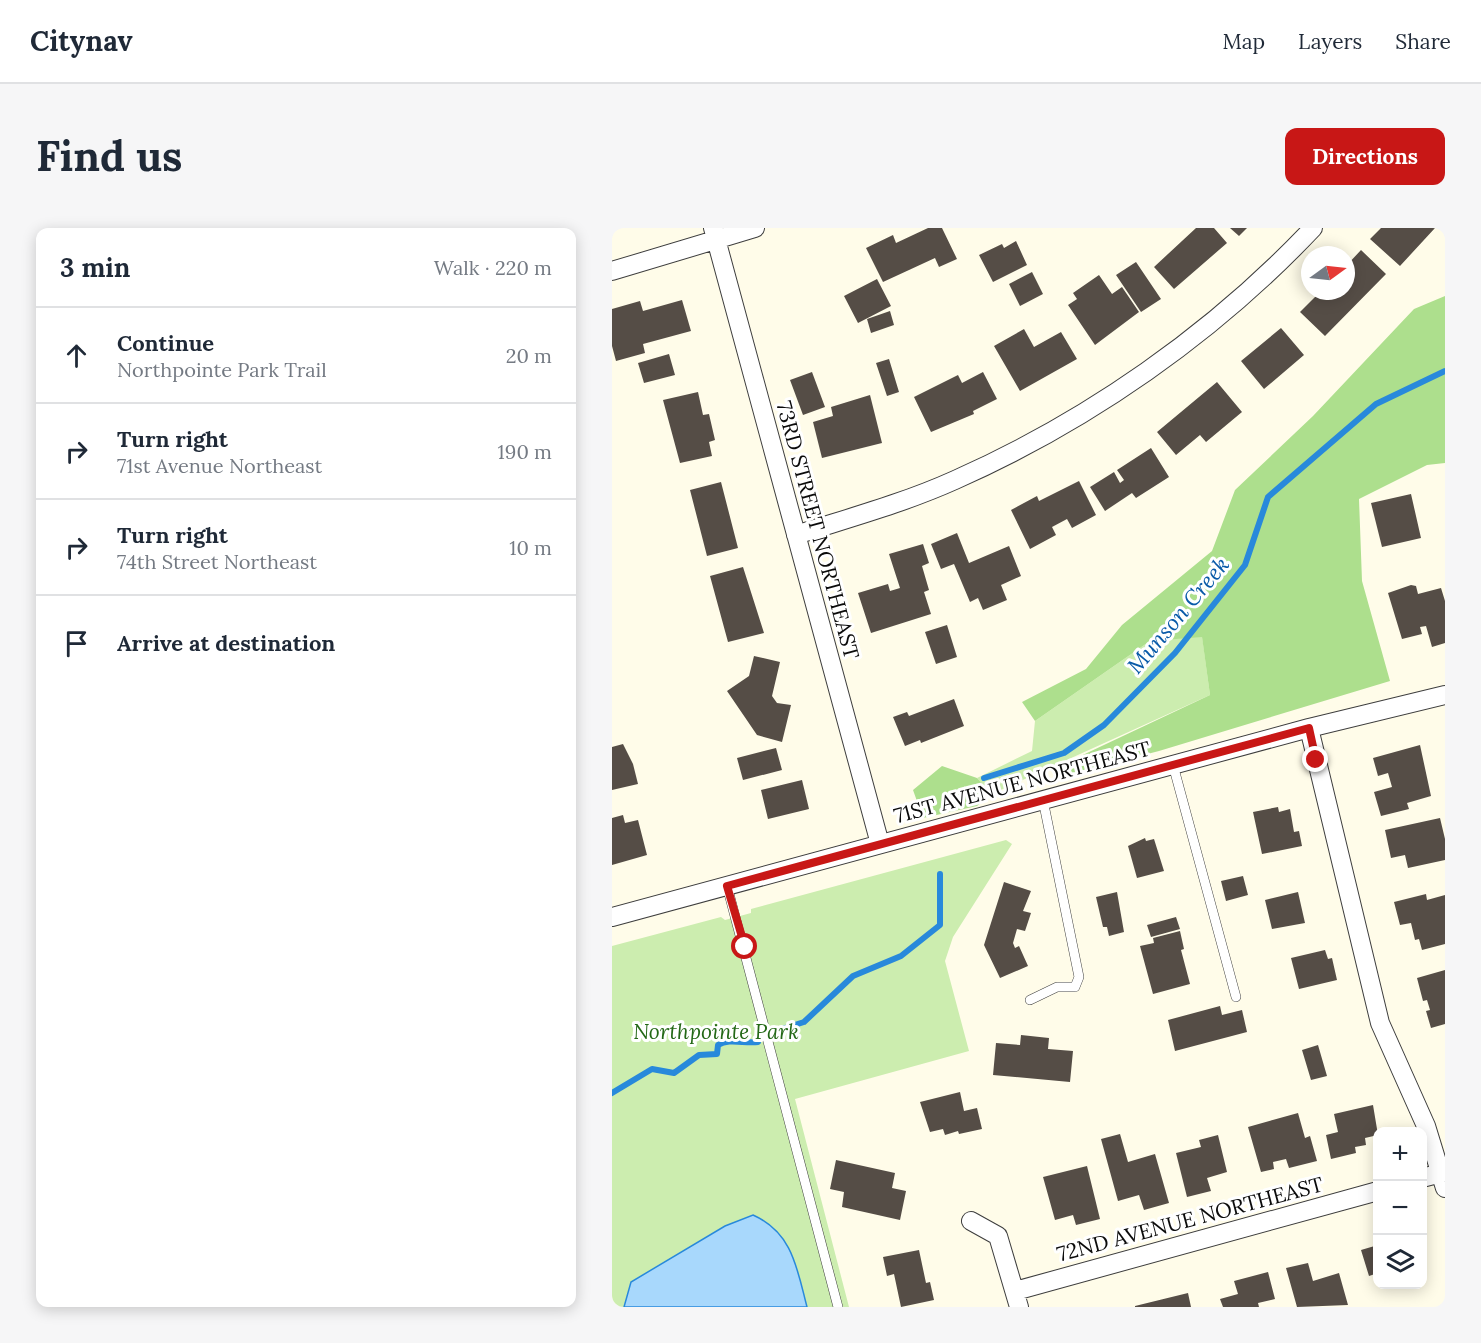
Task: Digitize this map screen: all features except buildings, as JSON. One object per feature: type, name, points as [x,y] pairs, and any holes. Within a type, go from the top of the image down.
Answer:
[{"type":"street","points":[[612,271],[714,235],[755,228]]},
{"type":"street","points":[[796,535],[953,481],[1034,443],[1196,336],[1276,268],[1313,228]]},
{"type":"street","name":"73RD STREET NORTHEAST","points":[[714,235],[880,844]]},
{"type":"street","name":"71ST AVENUE NORTHEAST","points":[[612,917],[1309,728],[1445,695]]},
{"type":"street","points":[[1309,728],[1380,1023],[1426,1126],[1443,1181],[1427,1179]]},
{"type":"street","name":"72ND AVENUE NORTHEAST","points":[[1017,1299],[1373,1192]]},
{"type":"street","points":[[971,1221],[998,1236],[1017,1299]]},
{"type":"lane","points":[[1173,765],[1236,997]]},
{"type":"lane","points":[[1030,1000],[1057,987],[1075,987],[1080,977],[1043,800]]},
{"type":"lane","points":[[727,886],[838,1307]]},
{"type":"green space","points":[[1445,296],[1445,463],[1427,465],[1359,499],[1362,581],[1390,681],[1159,751],[1054,778],[1053,769],[1210,695],[1202,637],[1150,641],[1035,721],[1022,702],[1086,669],[1122,625],[1212,551],[1235,490],[1313,416],[1414,309]]},
{"type":"green space","points":[[1202,636],[1210,695],[992,794],[977,778],[1032,751],[1035,721],[1150,641]]},
{"type":"green space","points":[[942,766],[977,778],[992,794],[977,806],[923,818],[913,790]]},
{"type":"green space","name":"Northpointe Park","points":[[1006,840],[1012,844],[953,937],[945,961],[969,1051],[795,1099],[849,1307],[612,1307],[612,946],[721,917],[725,920],[751,913],[751,909]]},
{"type":"water","points":[[753,1215],[777,1232],[785,1242],[796,1266],[807,1307],[624,1307],[631,1282],[725,1226]]},
{"type":"waterway","name":"Munson Creek","points":[[984,778],[1064,753],[1104,725],[1175,653],[1245,565],[1268,497],[1376,404],[1445,371]]},
{"type":"waterway","name":"Munson Creek","points":[[779,1030],[804,1022],[853,976],[901,956],[940,925],[940,874]]},
{"type":"waterway","name":"Munson Creek","points":[[612,1093],[652,1069],[674,1073],[699,1055],[717,1054],[718,1045],[722,1043],[758,1042]]},
{"type":"route","points":[[745,947],[727,886],[1309,728],[1316,760]]}]
